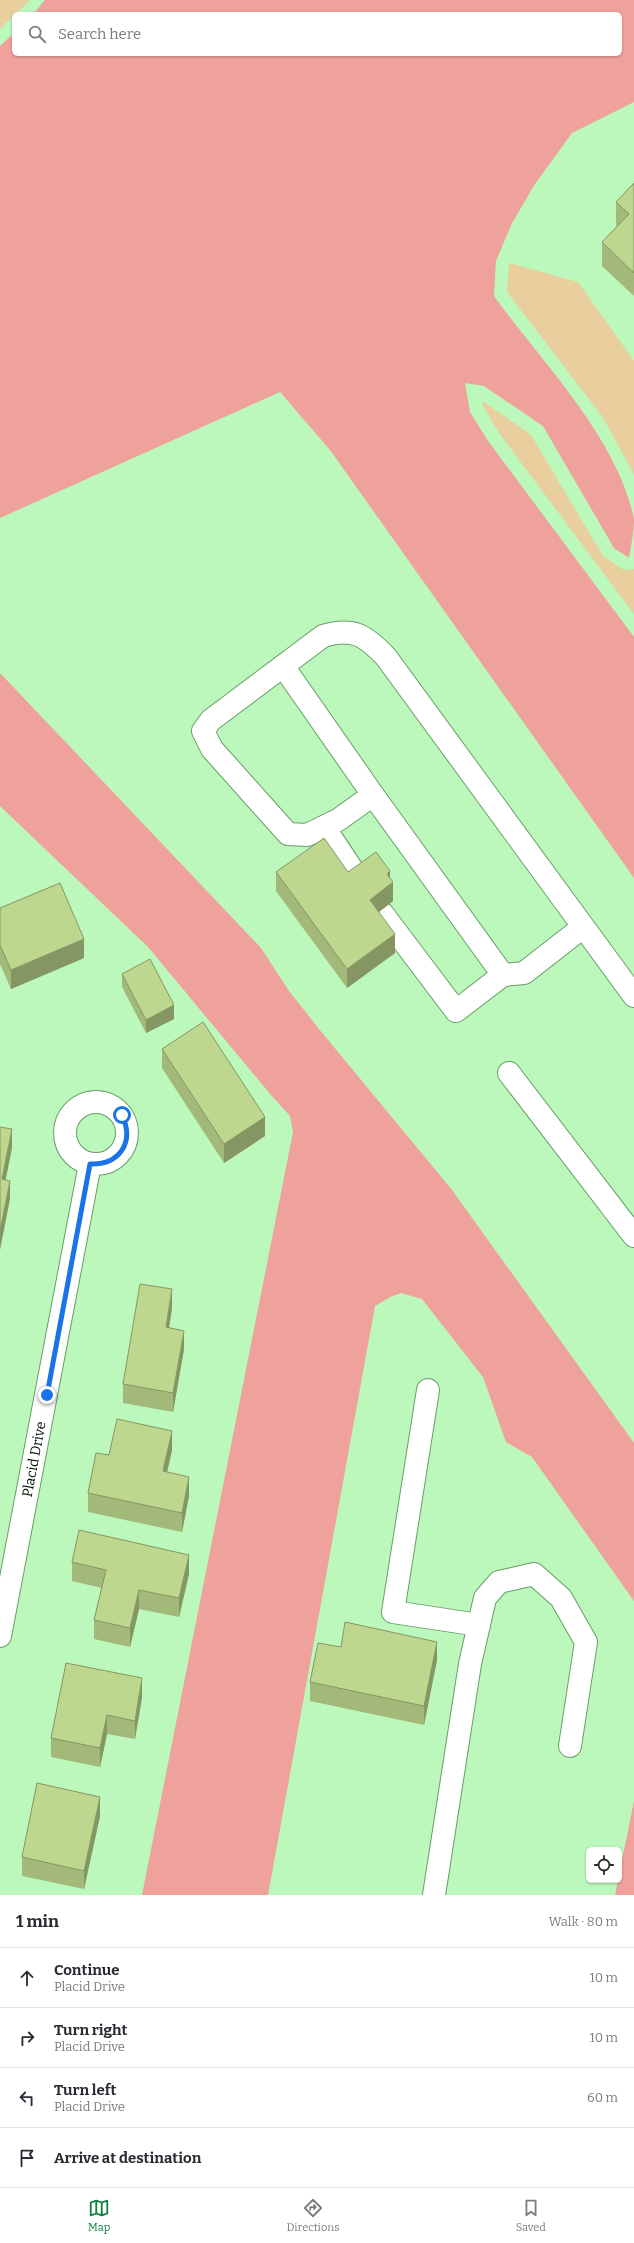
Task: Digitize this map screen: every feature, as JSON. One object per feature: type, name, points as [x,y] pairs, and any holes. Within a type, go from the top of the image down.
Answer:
[{"type":"street","points":[[373,795],[338,820],[307,835],[288,834],[212,749],[203,730],[212,720],[323,636],[339,632],[355,632],[372,642],[386,657],[634,996]]},
{"type":"street","points":[[283,666],[373,795],[503,975]]},
{"type":"street","points":[[324,827],[360,882]]},
{"type":"street","points":[[382,913],[456,1011],[503,975],[524,973],[583,927]]},
{"type":"street","points":[[509,1073],[634,1236]]},
{"type":"street","name":"Placid Drive","points":[[0,1636],[90,1164]]},
{"type":"street","points":[[428,1390],[393,1612],[479,1625]]},
{"type":"street","points":[[434,1895],[470,1664],[485,1598],[499,1582],[534,1574],[561,1598],[586,1642],[570,1746]]},
{"type":"shaded area","points":[[0,0],[30,0],[18,12],[12,12],[12,17],[0,29]]},
{"type":"shaded area","points":[[45,0],[634,0],[634,102],[572,133],[535,184],[512,223],[496,261],[494,296],[576,402],[612,459],[625,489],[634,519],[629,558],[614,548],[543,426],[484,386],[465,383],[470,412],[488,441],[634,637],[634,878],[330,450],[280,392],[0,518],[0,46],[12,35],[12,56],[622,56],[622,12],[35,12]]},
{"type":"shaded area","points":[[509,263],[578,282],[634,361],[634,475],[602,416],[507,292]]},
{"type":"shaded area","points":[[482,401],[529,433],[603,556],[624,570],[634,569],[634,614],[499,433],[483,406]]},
{"type":"shaded area","points":[[0,673],[261,948],[289,991],[452,1190],[634,1443],[634,1601],[532,1457],[506,1442],[483,1377],[422,1299],[401,1293],[390,1297],[375,1306],[268,1895],[142,1895],[293,1132],[290,1116],[148,947],[0,806]]},
{"type":"shaded area","points":[[634,1801],[634,1895],[615,1895],[617,1883],[622,1883],[622,1860]]},
{"type":"building","points":[[634,183],[634,273],[602,242],[629,214],[616,202]]},
{"type":"building","points":[[324,838],[348,872],[376,852],[390,871],[387,874],[393,882],[370,900],[395,934],[347,969],[276,872]]},
{"type":"building","points":[[60,883],[84,939],[11,970],[0,945],[0,908]]},
{"type":"building","points":[[150,959],[174,1005],[146,1020],[122,974]]},
{"type":"building","points":[[203,1022],[265,1117],[224,1144],[162,1049]]},
{"type":"building","points":[[0,1127],[12,1129],[2,1179],[10,1181],[0,1231]]},
{"type":"building","points":[[140,1284],[172,1289],[166,1327],[184,1331],[173,1393],[123,1384]]},
{"type":"building","points":[[117,1419],[172,1431],[163,1471],[189,1477],[182,1513],[88,1493],[96,1453],[109,1455]]},
{"type":"building","points":[[79,1530],[189,1555],[179,1598],[139,1590],[130,1628],[94,1620],[106,1570],[72,1562]]},
{"type":"building","points":[[345,1622],[437,1642],[424,1706],[310,1682],[318,1643],[341,1647]]},
{"type":"building","points":[[66,1663],[142,1678],[135,1721],[107,1715],[100,1748],[51,1738]]},
{"type":"building","points":[[37,1783],[100,1797],[84,1871],[22,1857]]},
{"type":"route","points":[[47,1395],[70,1261],[90,1164],[100,1164],[110,1161],[119,1155],[127,1136],[126,1125],[122,1115]]}]
